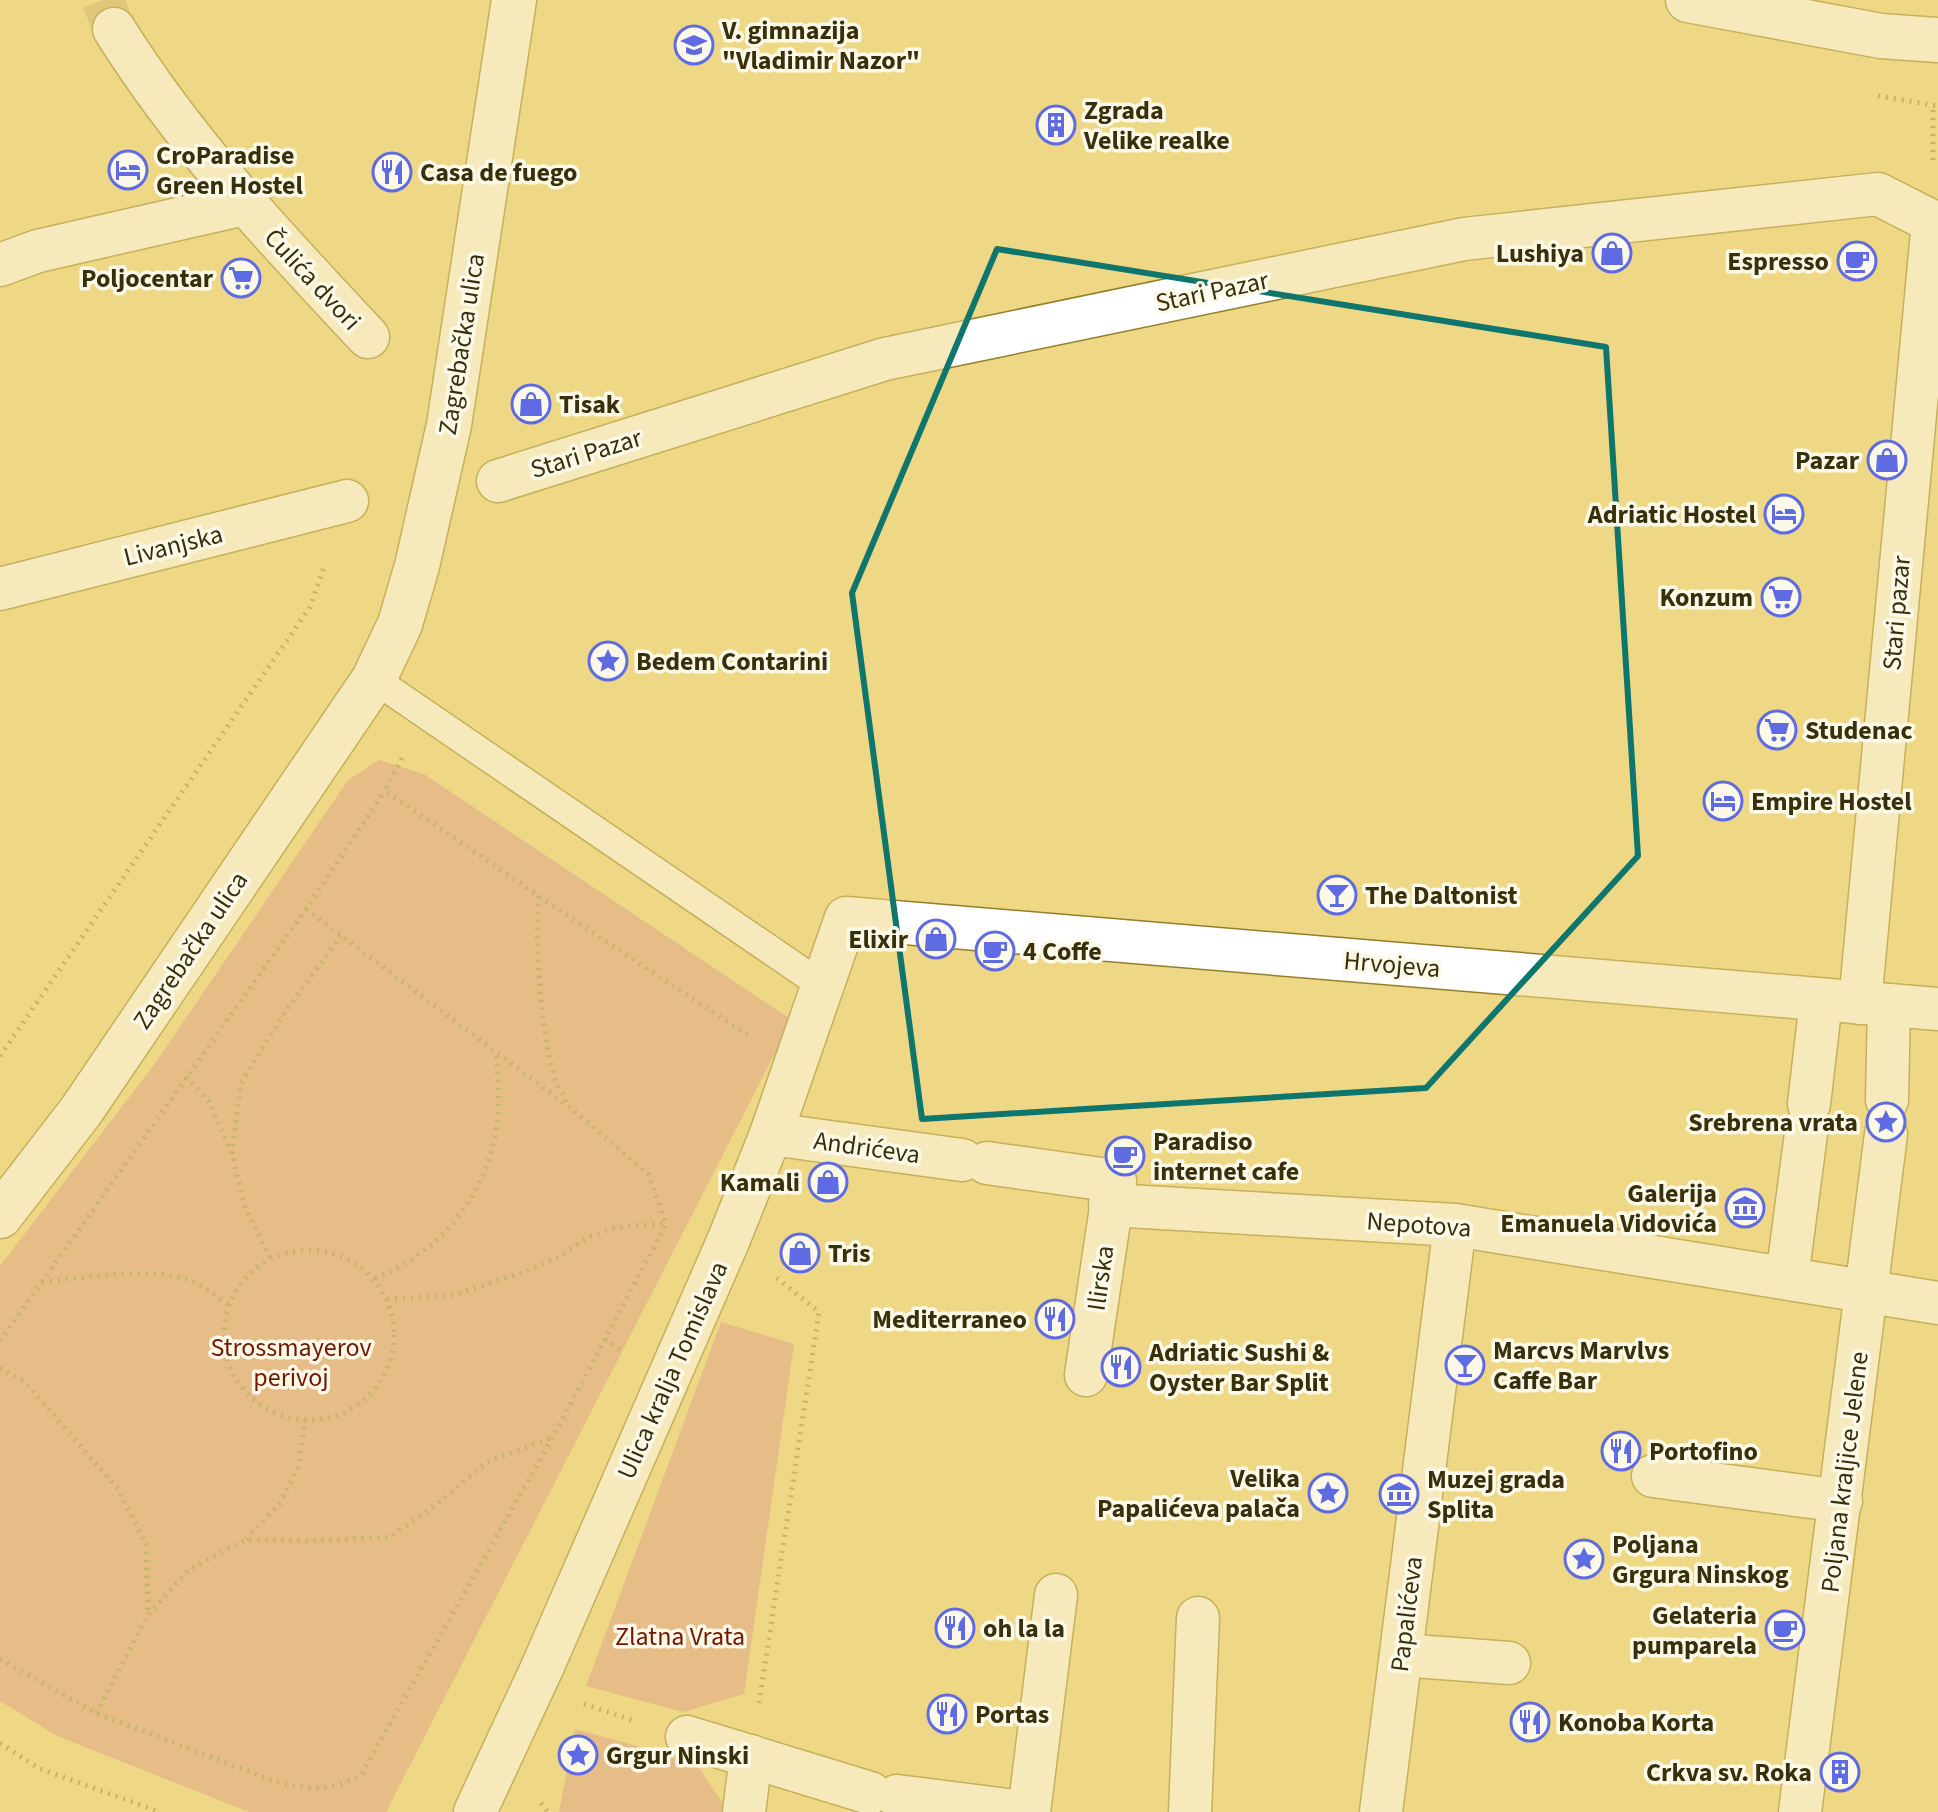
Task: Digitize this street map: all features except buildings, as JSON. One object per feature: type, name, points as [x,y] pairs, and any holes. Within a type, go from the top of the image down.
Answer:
[{"type":"street","name":"Zagrebačka ulica","points":[[0,1216],[81,1111],[374,679],[400,624],[449,425],[514,0]]},
{"type":"street","points":[[1688,0],[1881,36],[1938,40]]},
{"type":"street","name":"Čulića dvori","points":[[114,29],[140,70],[244,204],[368,337]]},
{"type":"street","name":"Stari Pazar","points":[[498,481],[885,359],[1464,239],[1878,194],[1935,222]]},
{"type":"street","points":[[0,265],[38,251],[244,204]]},
{"type":"street","name":"Stari pazar","points":[[1857,1003],[1926,426],[1935,222]]},
{"type":"street","name":"Livanjska","points":[[0,589],[347,501]]},
{"type":"street","name":"Hrvojeva","points":[[846,918],[1938,1009]]},
{"type":"street","name":"Ulica kralja Tomislava","points":[[475,1812],[533,1689],[729,1239],[771,1134],[846,918]]},
{"type":"street","points":[[1787,1278],[1808,1115],[1857,1003]]},
{"type":"street","name":"Poljana kraljice Jelene","points":[[1800,1811],[1887,1117],[1857,1003]]},
{"type":"street","name":"Andrićeva","points":[[771,1134],[974,1162],[1112,1193]]},
{"type":"street","name":"Nepotova","points":[[1112,1193],[1455,1225],[1938,1303]]},
{"type":"street","name":"Ilirska","points":[[1086,1375],[1112,1193]]},
{"type":"street","name":"Papalićeva","points":[[1381,1812],[1455,1225]]},
{"type":"street","points":[[1653,1476],[1841,1501]]},
{"type":"street","points":[[1029,1812],[1056,1595]]},
{"type":"street","points":[[1190,1812],[1198,1618]]},
{"type":"street","points":[[1401,1655],[1509,1663]]},
{"type":"street","points":[[687,1737],[883,1795],[1023,1812]]},
{"type":"street","points":[[744,1812],[751,1756]]},
{"type":"lane","points":[[374,679],[823,986]]},
{"type":"path","points":[[0,1056],[310,607],[347,501]]},
{"type":"path","points":[[0,1341],[306,909],[385,791],[424,714]]},
{"type":"path","points":[[385,791],[720,1018],[796,1065]]},
{"type":"path","points":[[539,896],[536,917],[548,1045],[553,1075],[573,1110]]},
{"type":"path","points":[[0,1659],[96,1713],[276,1782],[324,1789],[352,1780],[362,1773],[553,1437],[666,1224],[649,1175],[573,1110],[306,909]]},
{"type":"path","points":[[232,1154],[241,1083],[283,1015],[341,936]]},
{"type":"path","points":[[375,1278],[400,1268],[433,1245],[463,1211],[486,1171],[497,1122],[497,1054]]},
{"type":"path","points":[[186,1077],[209,1102],[232,1154],[244,1205],[270,1258]]},
{"type":"path","points":[[387,1299],[454,1295],[527,1271],[560,1256],[589,1237],[611,1229],[666,1224]]},
{"type":"path","points":[[305,1248],[343,1256],[375,1278],[387,1299],[395,1326],[393,1353],[384,1377],[356,1407],[329,1419],[286,1417],[259,1404],[235,1379],[224,1337],[229,1305],[244,1278],[270,1258],[305,1248]]},
{"type":"path","points":[[42,1282],[105,1275],[157,1275],[190,1280],[229,1305]]},
{"type":"path","points":[[751,1756],[819,1312]]},
{"type":"path","points":[[0,1368],[25,1382],[118,1489],[146,1544],[148,1615]]},
{"type":"path","points":[[96,1713],[148,1615],[188,1570],[245,1540],[280,1503],[299,1465],[305,1420]]},
{"type":"path","points":[[245,1540],[390,1537],[437,1504],[487,1462],[553,1437]]},
{"type":"path","points":[[533,1689],[687,1737]]},
{"type":"path","points":[[0,1743],[38,1768],[160,1812]]},
{"type":"highlighted area","points":[[997,249],[1606,347],[1638,856],[1426,1088],[922,1119],[852,593]]},
{"type":"green space","name":"Strossmayerov perivoj","points":[[379,760],[424,774],[792,1020],[386,1812],[249,1812],[57,1736],[0,1701],[0,1266],[156,1062],[348,780]]},
{"type":"green space","name":"Zlatna Vrata","points":[[721,1322],[794,1344],[744,1694],[683,1712],[586,1686]]},
{"type":"green space","points":[[575,1729],[695,1762],[729,1812],[559,1812]]},
{"type":"tunnel","points":[[103,0],[114,29]]},
{"type":"place","name":"V. gimnazija \"Vladimir Nazor\"","points":[[694,45]]},
{"type":"place","name":"Zgrada Velike realke","points":[[1056,125]]},
{"type":"place","name":"CroParadise Green Hostel","points":[[128,170]]},
{"type":"place","name":"Casa de fuego","points":[[392,172]]},
{"type":"place","name":"Lushiya","points":[[1612,253]]},
{"type":"place","name":"Espresso","points":[[1857,261]]},
{"type":"place","name":"Poljocentar","points":[[241,278]]},
{"type":"place","name":"Tisak","points":[[531,404]]},
{"type":"place","name":"Pazar","points":[[1887,460]]},
{"type":"place","name":"Adriatic Hostel","points":[[1784,514]]},
{"type":"place","name":"Konzum","points":[[1781,597]]},
{"type":"place","name":"Bedem Contarini","points":[[608,661]]},
{"type":"place","name":"Studenac","points":[[1777,730]]},
{"type":"place","name":"Empire Hostel","points":[[1723,801]]},
{"type":"place","name":"The Daltonist","points":[[1337,895]]},
{"type":"place","name":"Elixir","points":[[936,939]]},
{"type":"place","name":"4 Coffe","points":[[995,951]]},
{"type":"place","name":"Srebrena vrata","points":[[1886,1122]]},
{"type":"place","name":"Paradiso internet cafe","points":[[1125,1156]]},
{"type":"place","name":"Kamali","points":[[828,1182]]},
{"type":"place","name":"Galerija Emanuela Vidovića","points":[[1745,1208]]},
{"type":"place","name":"Tris","points":[[800,1253]]},
{"type":"place","name":"Mediterraneo","points":[[1055,1319]]},
{"type":"place","name":"Marcvs Marvlvs Caffe Bar","points":[[1465,1365]]},
{"type":"place","name":"Adriatic Sushi & Oyster Bar Split","points":[[1121,1367]]},
{"type":"place","name":"Portofino","points":[[1621,1451]]},
{"type":"place","name":"Velika Papalićeva palača","points":[[1328,1493]]},
{"type":"place","name":"Muzej grada Splita","points":[[1399,1494]]},
{"type":"place","name":"Poljana Grgura Ninskog","points":[[1584,1559]]},
{"type":"place","name":"oh la la","points":[[955,1628]]},
{"type":"place","name":"Gelateria pumparela","points":[[1785,1630]]},
{"type":"place","name":"Portas","points":[[947,1714]]},
{"type":"place","name":"Konoba Korta","points":[[1530,1722]]},
{"type":"place","name":"Grgur Ninski","points":[[578,1755]]},
{"type":"place","name":"Crkva sv. Roka","points":[[1840,1772]]}]
